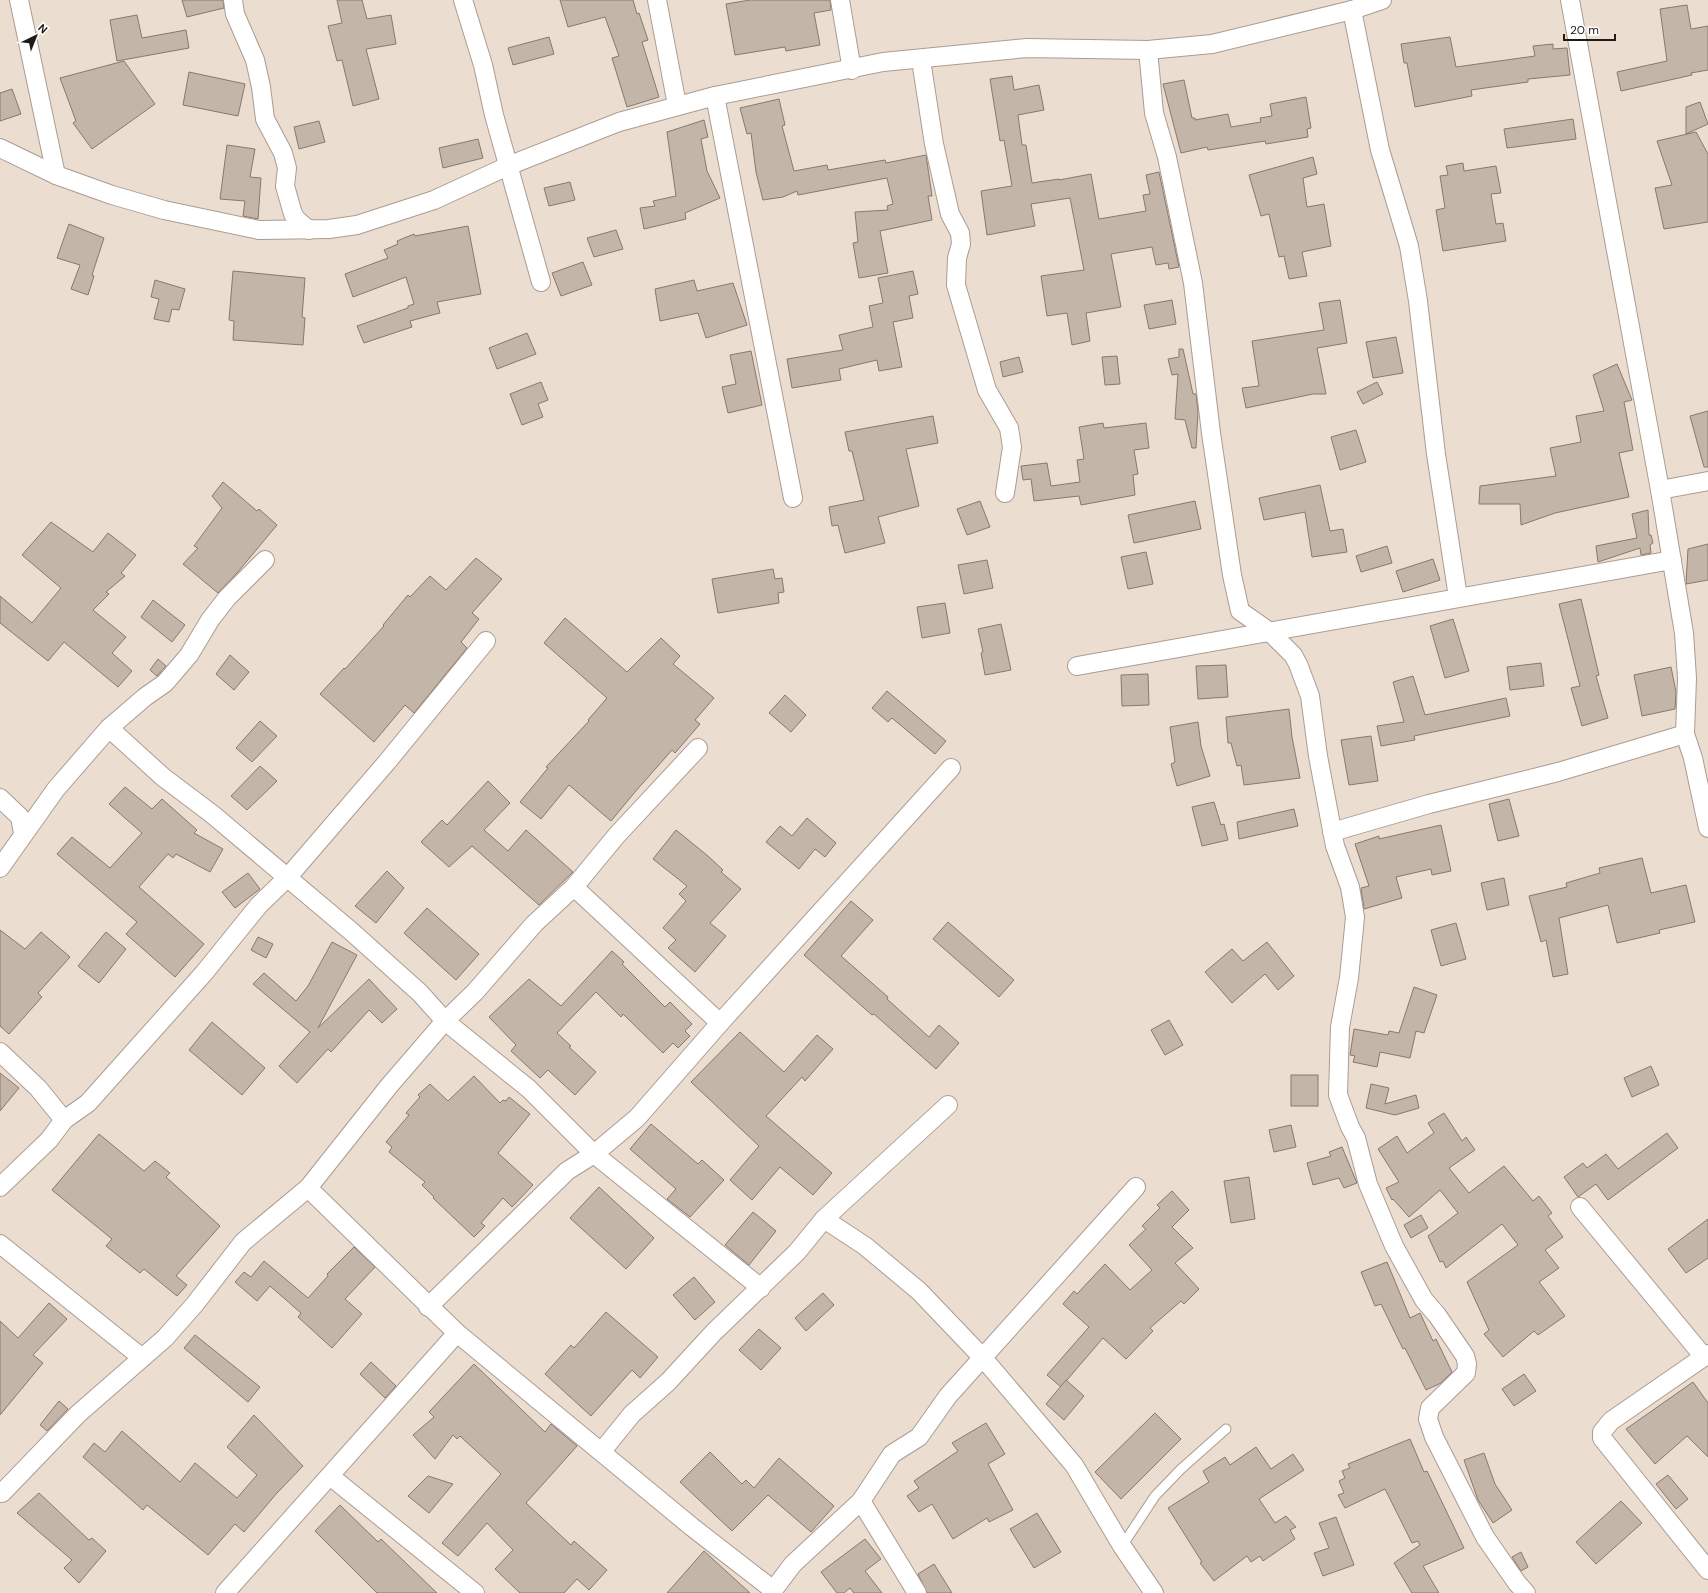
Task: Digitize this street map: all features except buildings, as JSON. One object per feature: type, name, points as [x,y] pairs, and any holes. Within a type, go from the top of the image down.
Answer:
[{"type":"street","points":[[19,0],[56,175]]},
{"type":"street","points":[[234,0],[235,14],[255,60],[261,87],[265,119],[283,153],[287,168],[285,186],[293,214],[297,220],[309,230]]},
{"type":"street","points":[[463,0],[483,65],[494,115],[541,282]]},
{"type":"street","points":[[657,0],[677,105]]},
{"type":"street","points":[[840,0],[852,70]]},
{"type":"street","points":[[0,148],[56,175],[127,199],[226,224],[259,230],[309,230],[356,225],[434,200],[508,166],[619,122],[677,105],[715,96],[852,70],[883,62],[921,60],[1027,48],[1148,50],[1212,44],[1352,10],[1382,0]]},
{"type":"street","points":[[1570,0],[1672,560],[1684,633],[1687,678],[1684,734],[1693,758],[1708,828]]},
{"type":"street","points":[[1352,10],[1380,150],[1408,246],[1418,301],[1436,454],[1458,597]]},
{"type":"street","points":[[1148,50],[1154,113],[1167,157],[1193,283],[1211,433],[1232,575],[1240,612],[1270,632],[1293,655],[1310,696],[1318,756],[1332,832],[1335,846],[1350,887],[1355,917],[1349,978],[1340,1027],[1338,1095],[1350,1127],[1356,1138],[1368,1184],[1394,1246],[1424,1300],[1437,1315],[1465,1356],[1466,1373],[1430,1408],[1428,1418],[1434,1437],[1485,1537],[1516,1590]]},
{"type":"street","points":[[921,60],[934,144],[950,214],[960,233],[961,244],[957,258],[956,285],[987,390],[1009,428],[1012,447],[1005,493]]},
{"type":"street","points":[[715,96],[793,498]]},
{"type":"street","points":[[1660,490],[1708,481]]},
{"type":"street","points":[[0,868],[56,789],[109,728],[145,697],[165,683],[189,655],[210,620],[227,598],[264,560]]},
{"type":"street","points":[[1077,666],[1672,560]]},
{"type":"street","points":[[0,1187],[49,1140],[64,1120],[88,1103],[204,973],[259,905],[288,877],[387,762],[486,641]]},
{"type":"street","points":[[109,728],[163,777],[212,814],[288,877],[420,993],[445,1021],[529,1089],[594,1154],[761,1288]]},
{"type":"street","points":[[1332,832],[1429,804],[1558,772],[1684,734]]},
{"type":"street","points":[[2,1493],[78,1414],[141,1357],[165,1338],[195,1304],[243,1242],[308,1188],[389,1086],[445,1021],[476,992],[534,924],[574,886],[617,835],[698,748]]},
{"type":"street","points":[[428,1306],[567,1171],[594,1154],[637,1118],[720,1023],[951,768]]},
{"type":"street","points":[[0,798],[20,817],[24,834]]},
{"type":"street","points":[[574,886],[720,1023]]},
{"type":"street","points":[[0,1052],[38,1088],[64,1120]]},
{"type":"street","points":[[602,1451],[632,1414],[668,1382],[714,1332],[797,1252],[824,1219],[948,1105]]},
{"type":"street","points":[[308,1188],[457,1333],[772,1591],[793,1564],[861,1501],[892,1454],[919,1436],[948,1396],[1136,1187]]},
{"type":"street","points":[[1580,1207],[1706,1356],[1611,1421],[1602,1432],[1602,1438],[1708,1570]]},
{"type":"street","points":[[824,1219],[865,1246],[919,1291],[983,1358],[1074,1465],[1122,1546],[1154,1593]]},
{"type":"street","points":[[0,1244],[141,1357]]},
{"type":"street","points":[[225,1593],[457,1333]]},
{"type":"street","points":[[330,1476],[475,1593]]},
{"type":"street","points":[[861,1501],[917,1593]]},
{"type":"lane","points":[[1122,1546],[1156,1496],[1181,1469],[1226,1429]]}]
